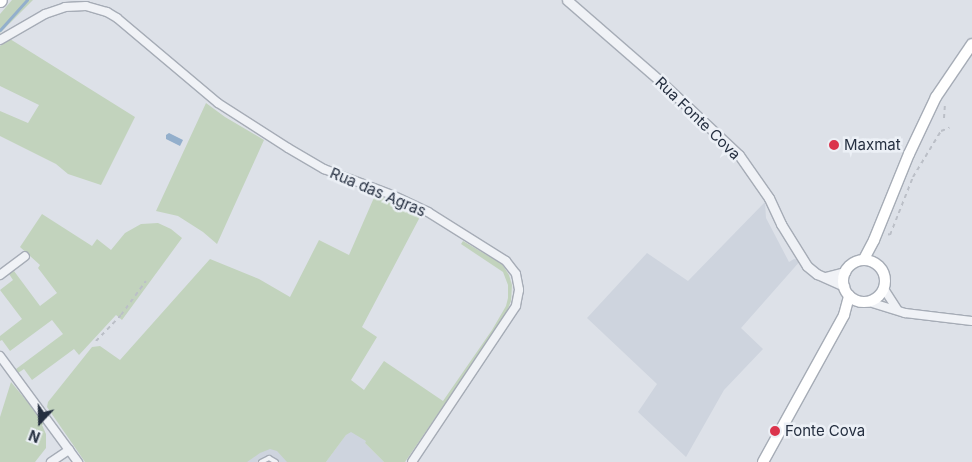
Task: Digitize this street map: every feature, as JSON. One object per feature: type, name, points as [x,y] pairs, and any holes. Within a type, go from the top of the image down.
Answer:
[{"type":"main road","points":[[864,259],[874,240],[909,154],[936,97],[972,44]]},
{"type":"main road","points":[[844,315],[866,302],[876,299],[884,289],[885,275],[878,264],[874,240]]},
{"type":"main road","points":[[763,462],[844,315],[849,296],[844,286],[845,272],[853,263],[864,259],[878,264]]},
{"type":"main road","points":[[849,296],[866,302]]},
{"type":"street","name":"Rua Fonte Cova","points":[[567,0],[658,79],[739,154],[769,198],[781,224],[807,266],[817,274],[844,286]]},
{"type":"street","name":"Rua das Agras","points":[[0,40],[54,10],[86,6],[113,15],[218,103],[288,148],[324,169],[392,195],[428,212],[506,261],[516,274],[519,290],[516,306],[412,462]]},
{"type":"street","points":[[0,275],[25,256]]},
{"type":"street","points":[[825,276],[845,272]]},
{"type":"street","points":[[884,289],[897,310]]},
{"type":"street","points":[[866,302],[905,313],[972,321]]},
{"type":"street","points":[[0,356],[78,462]]},
{"type":"street","points":[[52,462],[69,450]]},
{"type":"lane","points":[[261,462],[268,458],[276,462]]},
{"type":"path","points":[[888,234],[890,235],[913,176],[941,131],[948,128]]},
{"type":"path","points":[[96,341],[121,314],[146,281]]},
{"type":"shaded area","points":[[765,202],[766,218],[789,262],[794,259],[801,260],[741,328],[763,349],[724,390],[686,457],[638,412],[657,384],[587,318],[647,253],[688,281]]},
{"type":"shaded area","points":[[374,429],[365,443],[384,462],[326,462],[348,432]]},
{"type":"shaded area","points":[[273,446],[293,462],[242,462],[257,451]]},
{"type":"green space","points":[[12,0],[33,0],[0,33],[0,14]]},
{"type":"green space","points":[[10,39],[135,117],[101,185],[68,174],[56,164],[0,136],[0,111],[28,123],[39,105],[0,86],[0,46]]},
{"type":"green space","points":[[206,103],[225,117],[264,140],[217,244],[203,232],[178,216],[156,211]]},
{"type":"green space","points":[[376,193],[421,215],[362,327],[377,337],[351,380],[364,390],[384,361],[443,401],[492,330],[506,306],[508,285],[503,272],[461,244],[463,241],[502,264],[509,275],[512,285],[511,301],[505,316],[405,462],[384,462],[365,443],[366,441],[351,432],[346,435],[326,462],[287,462],[277,451],[270,449],[247,462],[85,462],[47,407],[48,402],[92,347],[100,346],[120,360],[210,259],[259,279],[290,297],[319,240],[349,255]]},
{"type":"green space","points":[[42,214],[92,246],[97,239],[111,250],[125,233],[141,224],[158,223],[171,229],[182,238],[122,320],[116,315],[79,355],[74,349],[32,380],[24,369],[18,373],[16,369],[63,334],[52,320],[10,351],[2,340],[0,341],[0,336],[22,319],[0,290],[13,280],[9,274],[14,271],[40,306],[57,293],[38,268],[40,265],[20,247]]},
{"type":"green space","points":[[11,382],[45,423],[42,425],[46,434],[46,448],[35,462],[0,462],[0,417]]},
{"type":"water","points":[[169,133],[183,140],[180,146],[166,139],[166,135]]},
{"type":"waterway","points":[[0,30],[27,0]]},
{"type":"place","name":"Maxmat","points":[[834,145]]},
{"type":"place","name":"Fonte Cova","points":[[775,431]]}]
